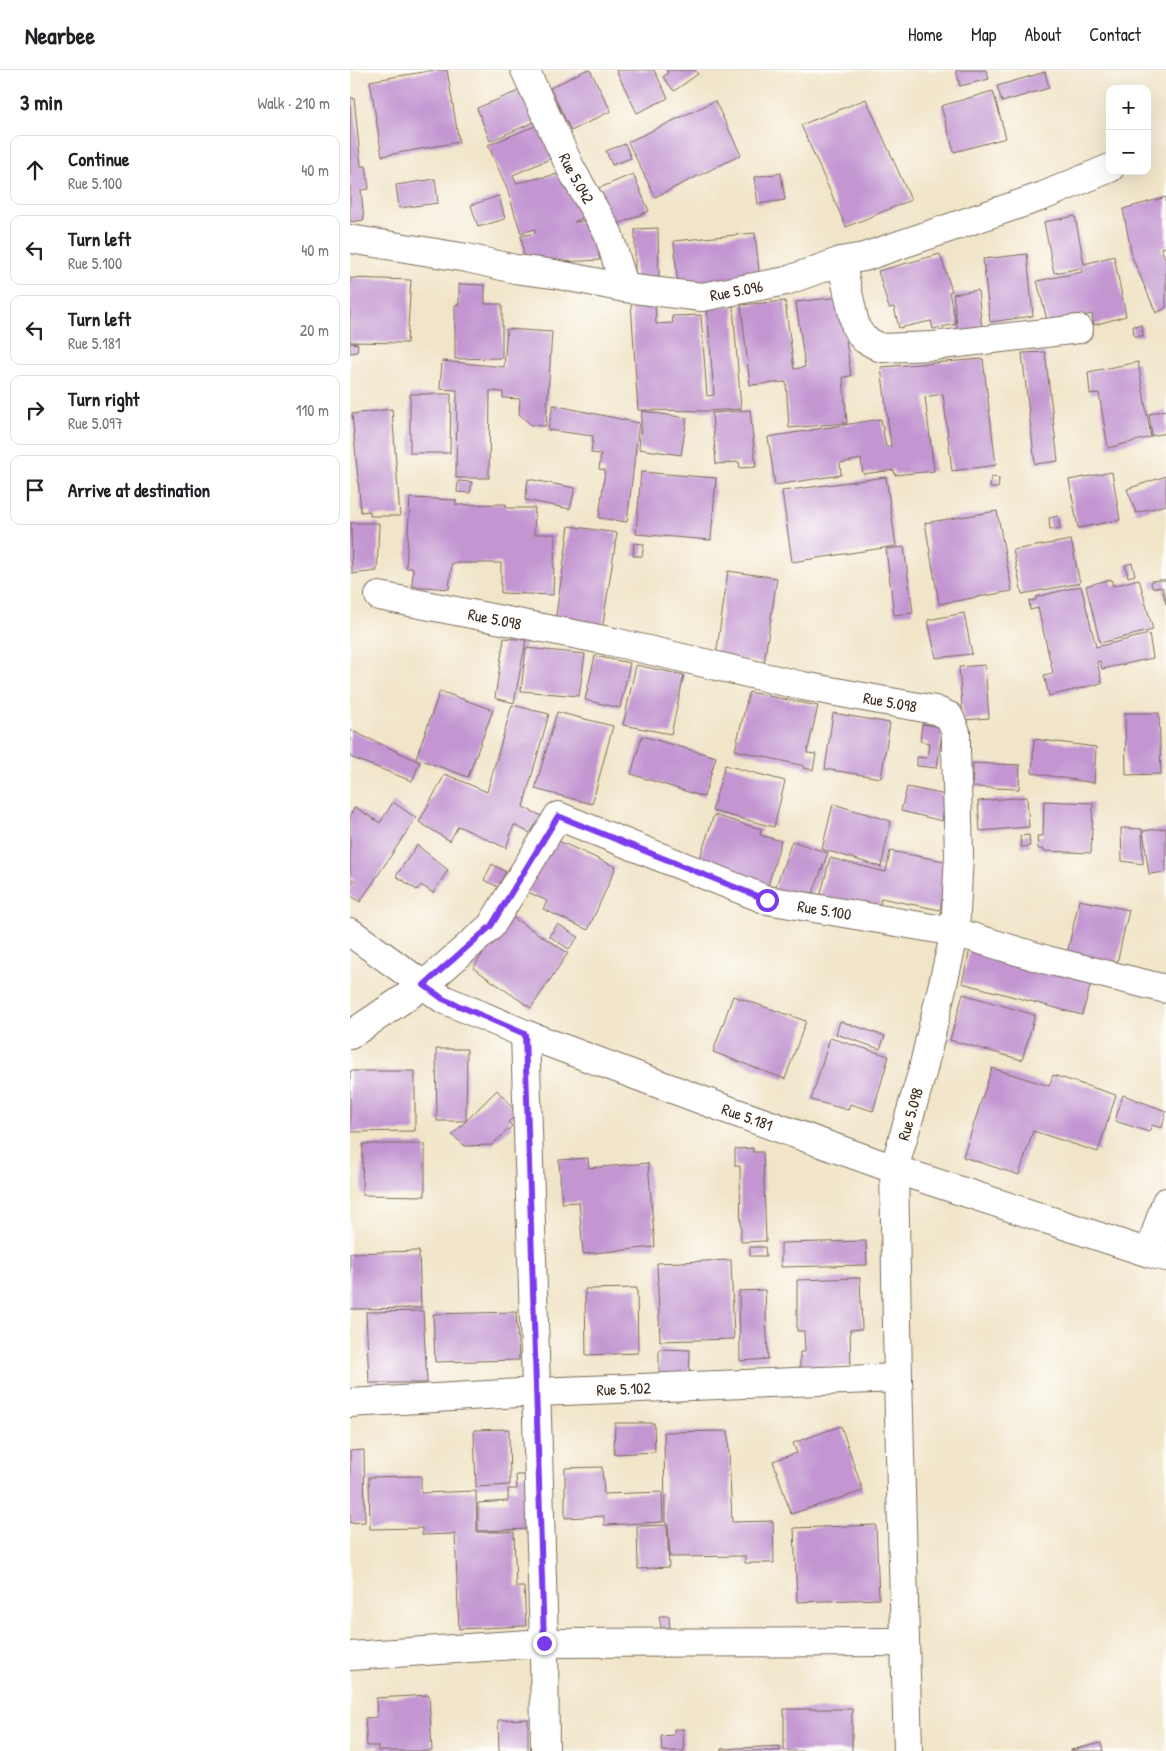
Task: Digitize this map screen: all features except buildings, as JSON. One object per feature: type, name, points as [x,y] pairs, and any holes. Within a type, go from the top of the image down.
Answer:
[{"type":"street","name":"Rue 5.042","points":[[526,70],[571,169],[608,233],[625,288]]},
{"type":"street","name":"Rue 5.096","points":[[350,239],[467,258],[515,269],[554,274],[625,288],[702,297],[786,281],[841,261],[864,257],[1043,196],[1106,170]]},
{"type":"street","points":[[841,261],[856,328],[864,339],[881,348],[933,346],[1079,329]]},
{"type":"street","name":"Rue 5.098","points":[[379,596],[614,642],[803,686],[935,710],[949,716],[956,732],[959,854],[955,932],[922,1073],[894,1169],[908,1751]]},
{"type":"street","name":"Rue 5.100","points":[[350,1035],[424,985],[491,926],[558,816],[767,900],[955,932],[1047,960],[1166,990]]},
{"type":"street","name":"Rue 5.181","points":[[350,932],[443,999],[525,1034],[894,1169],[1157,1255]]},
{"type":"street","points":[[525,1034],[544,1643],[545,1751]]},
{"type":"street","points":[[1157,1255],[1166,1202]]},
{"type":"street","name":"Rue 5.102","points":[[350,1403],[536,1392],[898,1378]]},
{"type":"street","points":[[350,1656],[544,1643],[905,1642]]},
{"type":"route","points":[[544,1643],[525,1034],[443,999],[424,985],[491,926],[558,816],[767,900]]}]
